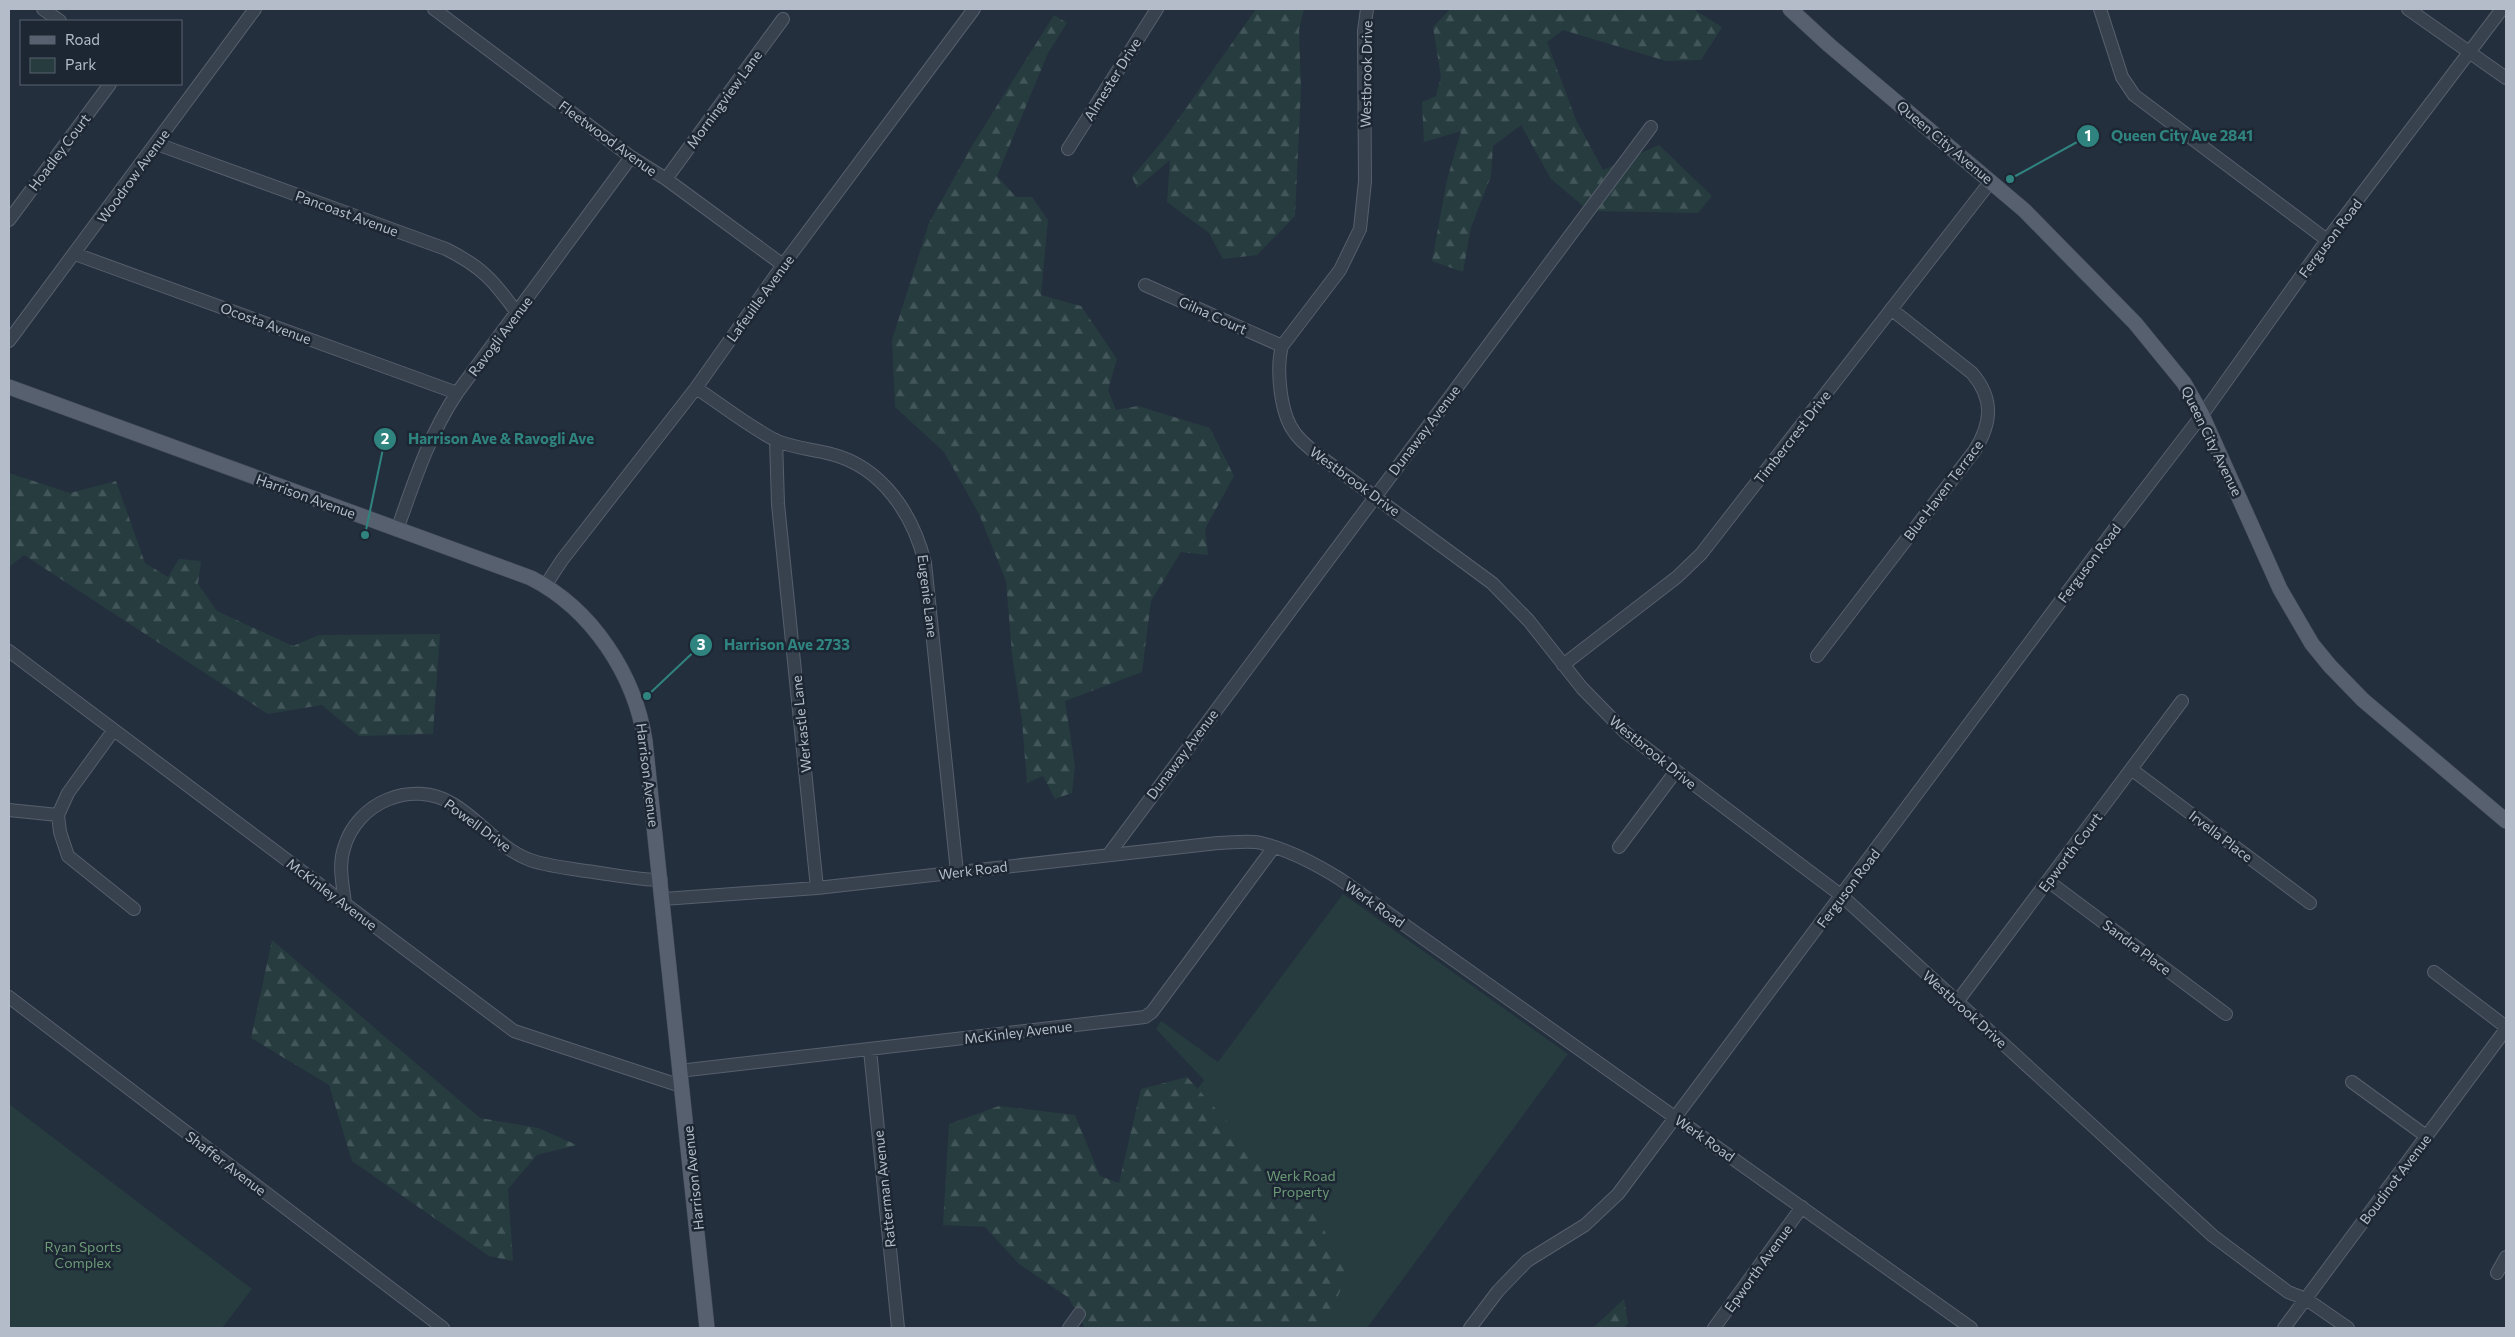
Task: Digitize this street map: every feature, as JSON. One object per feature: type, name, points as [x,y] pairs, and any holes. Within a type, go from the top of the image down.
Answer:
[{"type":"main road","name":"Queen City Avenue","points":[[1790,9],[2024,210],[2136,323],[2184,383],[2202,415],[2280,589],[2312,644],[2330,666],[2363,700],[2506,820]]},
{"type":"main road","name":"Harrison Avenue","points":[[9,388],[545,586],[573,608],[615,657],[630,686],[642,719],[661,880],[680,1078],[687,1122],[707,1328]]},
{"type":"street","points":[[43,9],[59,20]]},
{"type":"street","name":"Woodrow Avenue","points":[[9,341],[157,144],[255,9]]},
{"type":"street","name":"Fleetwood Avenue","points":[[434,9],[631,157],[666,179],[783,265]]},
{"type":"street","name":"Lafeuille Avenue","points":[[545,586],[562,560],[696,388],[783,265],[974,9]]},
{"type":"street","name":"Almester Drive","points":[[1068,149],[1157,9]]},
{"type":"street","name":"Westbrook Drive","points":[[1367,9],[1364,31],[1365,181],[1360,229],[1340,270],[1282,346],[1278,359],[1284,407],[1294,433],[1318,455],[1492,584],[1529,621],[1601,710],[1626,733],[1842,896],[2213,1236],[2288,1292],[2306,1299],[2348,1328]]},
{"type":"street","points":[[2100,9],[2122,77],[2134,96],[2327,240]]},
{"type":"street","points":[[2408,9],[2506,78]]},
{"type":"street","name":"Ferguson Road","points":[[1470,1328],[1498,1291],[1521,1266],[1545,1248],[1584,1225],[1613,1200],[1677,1118],[2113,531],[2202,415],[2327,240],[2502,9]]},
{"type":"street","name":"Morningview Lane","points":[[666,179],[783,19]]},
{"type":"street","name":"Hoadley Court","points":[[9,220],[109,85]]},
{"type":"street","name":"Dunaway Avenue","points":[[1109,854],[1651,127]]},
{"type":"street","name":"Pancoast Avenue","points":[[157,144],[446,249],[472,262],[486,275],[517,313]]},
{"type":"street","name":"Ravogli Avenue","points":[[397,530],[430,438],[457,392],[631,157]]},
{"type":"street","name":"Timbercrest Drive","points":[[1563,665],[1677,577],[1701,554],[1991,181]]},
{"type":"street","name":"Ocosta Avenue","points":[[75,254],[457,392]]},
{"type":"street","name":"Gilna Court","points":[[1145,285],[1282,346]]},
{"type":"street","name":"Blue Haven Terrace","points":[[1817,656],[1975,450],[1988,425],[1988,404],[1980,382],[1972,373],[1891,309]]},
{"type":"street","name":"Eugenie Lane","points":[[696,388],[776,440],[832,454],[865,470],[892,493],[914,527],[925,563],[957,872]]},
{"type":"street","name":"Werkastle Lane","points":[[776,440],[778,504],[817,888]]},
{"type":"street","name":"McKinley Avenue","points":[[9,652],[514,1031],[680,1078],[870,1050],[1145,1017],[1152,1012],[1184,970],[1274,847]]},
{"type":"street","name":"Epworth Court","points":[[1957,1002],[2182,701]]},
{"type":"street","points":[[113,731],[68,793],[58,816],[60,832],[68,856],[134,909]]},
{"type":"street","name":"Irvella Place","points":[[2131,769],[2310,903]]},
{"type":"street","points":[[1619,847],[1676,771]]},
{"type":"street","name":"Powell Drive","points":[[345,904],[341,858],[352,829],[365,813],[376,804],[389,798],[412,794],[434,796],[454,804],[515,852],[532,860],[631,878],[661,880]]},
{"type":"street","points":[[9,810],[58,816]]},
{"type":"street","name":"Werk Road","points":[[663,899],[817,888],[1218,843],[1260,843],[1274,847],[1300,856],[1340,879],[1971,1328]]},
{"type":"street","name":"Sandra Place","points":[[2048,881],[2226,1014]]},
{"type":"street","points":[[2434,972],[2506,1028]]},
{"type":"street","name":"Shaffer Avenue","points":[[9,997],[443,1328]]},
{"type":"street","name":"Boudinot Avenue","points":[[2284,1328],[2506,1028]]},
{"type":"street","name":"Ratterman Avenue","points":[[870,1050],[898,1328]]},
{"type":"street","points":[[2352,1082],[2426,1136]]},
{"type":"street","name":"Epworth Avenue","points":[[1714,1328],[1802,1207]]},
{"type":"street","points":[[2497,1273],[2506,1257]]},
{"type":"street","points":[[1069,1328],[1079,1314]]},
{"type":"green space","points":[[1256,9],[1304,9],[1299,30],[1301,89],[1295,216],[1257,255],[1223,259],[1209,233],[1167,202],[1170,160],[1137,188],[1132,177],[1165,138]]},
{"type":"green space","points":[[1450,9],[1693,9],[1722,27],[1701,60],[1666,61],[1563,30],[1547,42],[1576,120],[1603,170],[1659,145],[1712,196],[1698,213],[1589,211],[1551,179],[1521,125],[1493,146],[1491,176],[1471,227],[1463,272],[1432,261],[1447,180],[1461,131],[1424,142],[1422,102],[1436,96],[1441,77],[1433,27]]},
{"type":"green space","points":[[1054,15],[1067,23],[1048,53],[997,176],[1016,197],[1032,197],[1048,220],[1041,295],[1081,306],[1117,359],[1108,390],[1116,410],[1138,406],[1210,428],[1234,476],[1205,529],[1208,555],[1181,552],[1151,601],[1142,672],[1065,701],[1075,766],[1072,793],[1055,799],[1043,776],[1027,783],[1022,721],[1012,654],[1006,581],[979,514],[944,452],[895,407],[892,340],[929,223],[973,144]]},
{"type":"green space","points":[[9,473],[70,493],[116,481],[145,563],[168,577],[179,559],[201,561],[198,584],[217,611],[293,646],[319,635],[440,634],[433,734],[359,736],[322,705],[268,714],[24,555],[9,567]]},
{"type":"green space","name":"Werk Road Property","points":[[1343,894],[1568,1054],[1367,1328],[1085,1328],[1068,1279],[1062,1274],[1204,1080],[1156,1029],[1161,1021],[1218,1062]]},
{"type":"green space","points":[[272,940],[480,1118],[538,1128],[577,1145],[537,1155],[508,1189],[513,1261],[489,1256],[352,1161],[329,1085],[251,1038]]},
{"type":"green space","points":[[1187,1077],[1264,1162],[1315,1212],[1347,1275],[1324,1328],[1085,1328],[1069,1298],[1019,1264],[985,1227],[943,1225],[949,1124],[999,1106],[1075,1115],[1100,1176],[1119,1183],[1141,1089]]},
{"type":"green space","name":"Ryan Sports Complex","points":[[9,1104],[252,1289],[222,1328],[9,1328]]},
{"type":"green space","points":[[1624,1299],[1628,1323],[1624,1328],[1593,1328]]},
{"type":"place","name":"Queen City Ave 2841","points":[[2010,179]]},
{"type":"place","name":"Harrison Ave & Ravogli Ave","points":[[365,535]]},
{"type":"place","name":"Harrison Ave 2733","points":[[647,696]]}]
